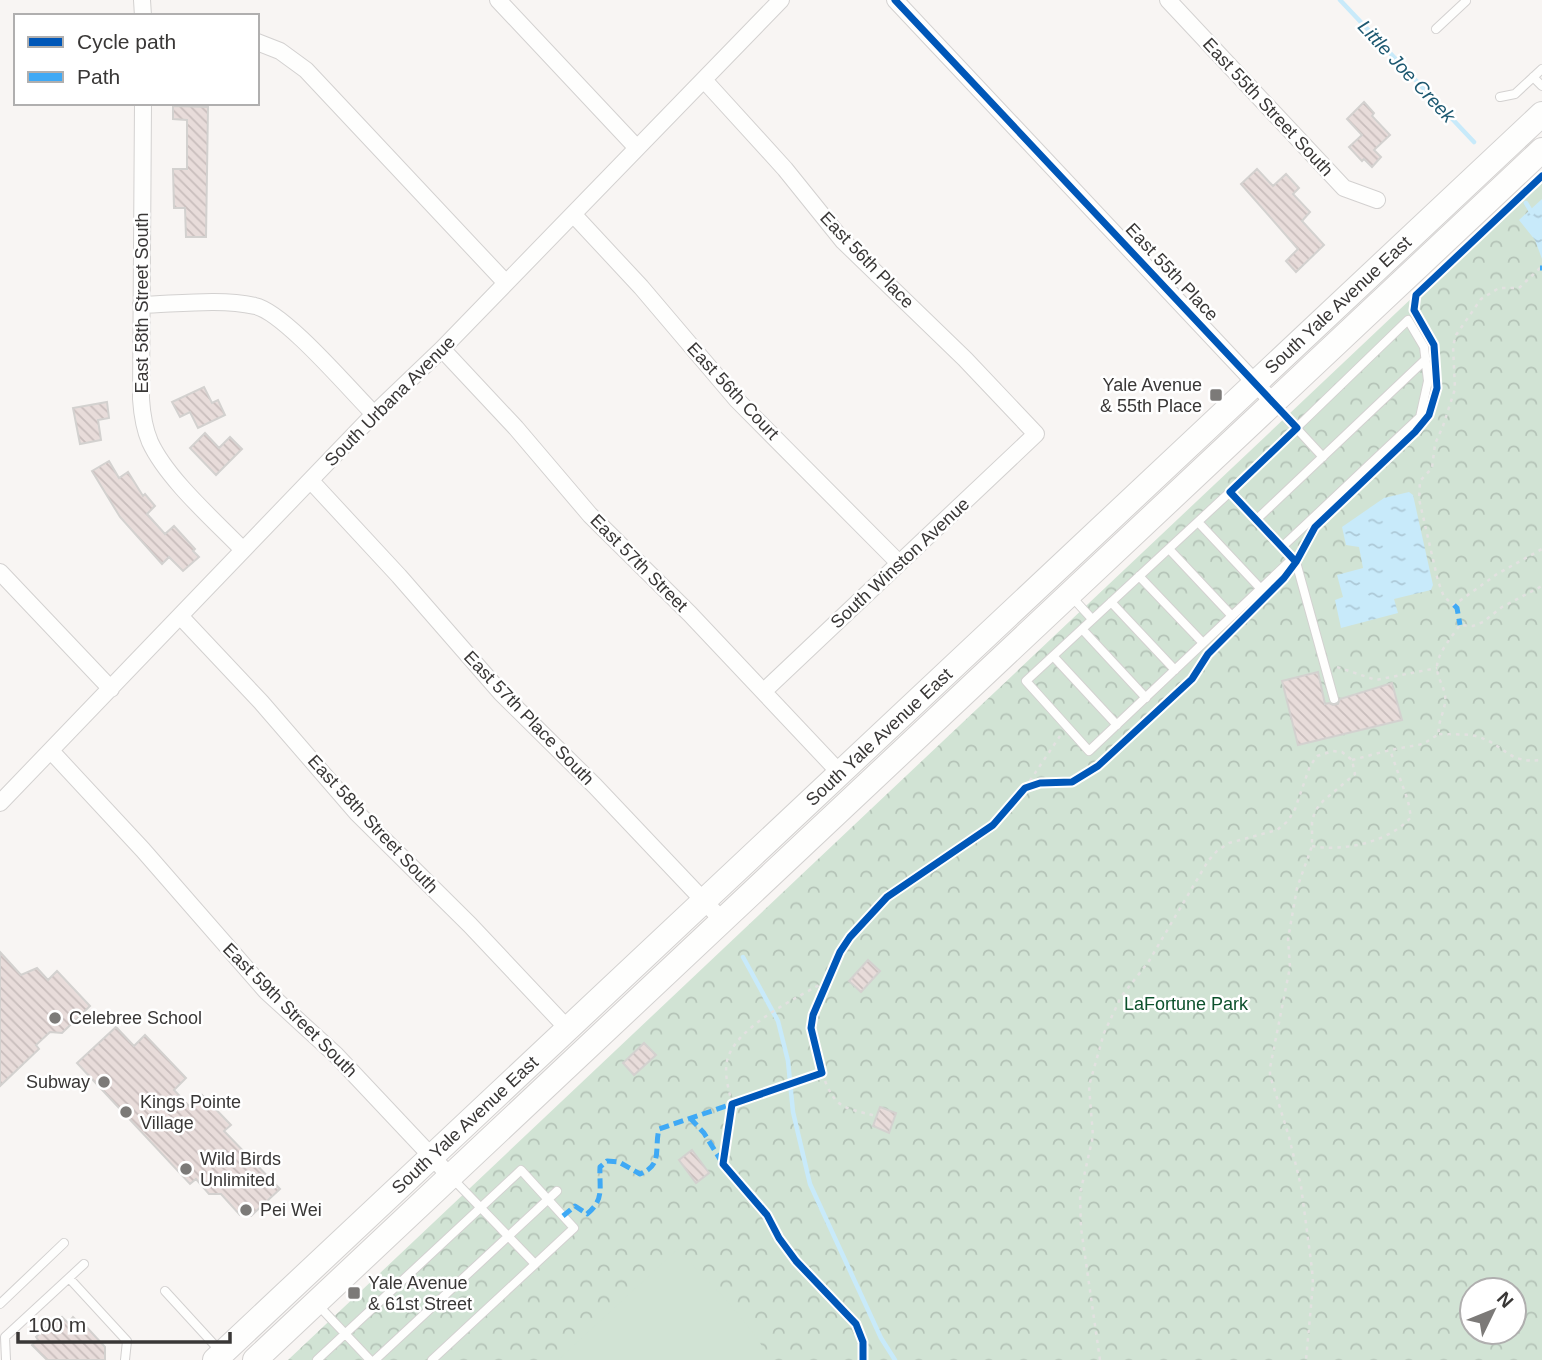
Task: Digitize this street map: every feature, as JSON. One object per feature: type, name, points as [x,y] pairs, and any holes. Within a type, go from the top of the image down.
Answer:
[{"type":"main road","name":"South Yale Avenue East","points":[[222,1358],[432,1157],[1542,114]]},
{"type":"main road","name":"South Yale Avenue East","points":[[256,1360],[1542,150]]},
{"type":"street","points":[[498,0],[637,148]]},
{"type":"street","name":"East 55th Place","points":[[895,0],[1273,402]]},
{"type":"street","name":"East 55th Street South","points":[[1168,0],[1344,188],[1377,200]]},
{"type":"street","name":"South Urbana Avenue","points":[[0,803],[374,414],[442,349],[704,80],[770,4]]},
{"type":"street","points":[[259,43],[280,51],[306,71],[506,282]]},
{"type":"street","name":"East 56th Place","points":[[704,80],[785,169],[844,241],[965,359],[1036,434]]},
{"type":"street","name":"East 58th Street South","points":[[143,105],[141,399],[144,424],[150,443],[161,460],[243,550]]},
{"type":"street","name":"East 56th Court","points":[[573,214],[641,287],[737,400],[900,563]]},
{"type":"street","points":[[141,305],[237,303],[258,306],[275,315],[296,334],[374,414]]},
{"type":"street","name":"East 57th Street","points":[[442,349],[516,428],[590,515],[691,614],[840,773]]},
{"type":"street","name":"South Winston Avenue","points":[[764,691],[1036,434]]},
{"type":"street","name":"East 57th Place South","points":[[311,481],[399,576],[501,693],[595,786],[722,920]]},
{"type":"street","points":[[0,572],[111,689]]},
{"type":"street","name":"East 58th Street South","points":[[180,616],[261,702],[357,813],[470,925],[568,1029]]},
{"type":"street","name":"East 59th Street South","points":[[51,751],[144,850],[266,991],[336,1055],[450,1176]]},
{"type":"lane","points":[[1436,29],[1466,0]]},
{"type":"lane","points":[[1500,97],[1515,94],[1542,69]]},
{"type":"lane","points":[[1533,77],[1542,86]]},
{"type":"lane","points":[[1282,547],[1420,417],[1428,381],[1426,359],[1424,347],[1408,320],[1230,492],[1026,681],[1089,751],[1292,559]]},
{"type":"lane","points":[[1256,520],[1426,359]]},
{"type":"lane","name":"East 55th Place","points":[[1273,402],[1323,457]]},
{"type":"lane","points":[[1230,492],[1296,562],[1334,699]]},
{"type":"lane","points":[[1198,522],[1261,589]]},
{"type":"lane","points":[[1169,549],[1232,616]]},
{"type":"lane","points":[[1139,576],[1203,643]]},
{"type":"lane","points":[[1069,594],[1092,619]]},
{"type":"lane","points":[[1111,602],[1175,670]]},
{"type":"lane","points":[[1082,629],[1146,698]]},
{"type":"lane","points":[[1053,656],[1117,725]]},
{"type":"lane","points":[[317,1360],[520,1170],[574,1228],[432,1360]]},
{"type":"lane","name":"East 59th Street South","points":[[450,1176],[535,1264]]},
{"type":"lane","points":[[375,1360],[557,1191]]},
{"type":"lane","points":[[0,1304],[64,1243]]},
{"type":"lane","points":[[6,1360],[5,1337],[83,1264]]},
{"type":"lane","points":[[69,1278],[127,1341],[125,1360]]},
{"type":"lane","points":[[165,1291],[222,1358]]},
{"type":"lane","points":[[316,1303],[370,1360]]},
{"type":"path","points":[[1540,268],[1518,288],[1499,288],[1481,299],[1456,335],[1453,346],[1455,389],[1435,444],[1432,468],[1420,481],[1419,499],[1437,581],[1444,597],[1454,606],[1497,574],[1542,550]]},
{"type":"path","points":[[1439,734],[1438,727],[1446,697],[1437,668],[1443,650],[1460,625],[1473,626],[1483,622],[1502,607],[1542,586]]},
{"type":"path","points":[[1318,642],[1337,668],[1377,680],[1437,668]]},
{"type":"path","points":[[1025,788],[1064,730]]},
{"type":"path","points":[[1352,760],[1423,744],[1439,734],[1478,737],[1516,759],[1542,760]]},
{"type":"path","points":[[1312,846],[1335,848],[1373,840],[1404,825],[1410,817],[1408,801],[1390,750]]},
{"type":"path","points":[[1100,1360],[1080,1194],[1093,1136],[1089,1086],[1104,1033],[1121,998],[1162,940],[1208,861],[1228,843],[1277,831],[1296,809],[1310,766],[1318,756],[1333,751],[1342,752],[1352,760],[1355,774],[1315,811],[1312,846],[1297,888],[1288,939],[1290,967],[1270,1068],[1301,1186],[1312,1269],[1306,1360]]},
{"type":"path","points":[[732,1104],[726,1062],[733,1046],[761,1021],[828,980]]},
{"type":"path","points":[[822,1073],[829,1094],[841,1107],[876,1116]]},
{"type":"green space","name":"LaFortune Park","points":[[1542,175],[1542,1360],[288,1360]]},
{"type":"green space","points":[[678,1249],[741,1317],[769,1360],[558,1360]]},
{"type":"water","points":[[1542,199],[1542,259],[1535,240],[1519,220]]},
{"type":"water","points":[[1409,492],[1413,495],[1433,585],[1431,590],[1394,599],[1398,613],[1341,628],[1335,600],[1343,597],[1337,575],[1363,568],[1359,547],[1346,545],[1342,527],[1384,498]]},
{"type":"building","points":[[1364,102],[1374,113],[1372,116],[1390,135],[1374,150],[1381,157],[1372,167],[1349,147],[1362,135],[1347,119]]},
{"type":"building","points":[[173,106],[208,107],[206,237],[186,237],[185,208],[174,208],[173,169],[187,169],[187,120],[173,119]]},
{"type":"building","points":[[1257,169],[1273,186],[1286,174],[1299,188],[1293,194],[1310,212],[1302,221],[1324,245],[1296,272],[1286,261],[1298,249],[1241,184]]},
{"type":"building","points":[[204,387],[212,403],[218,400],[225,415],[198,428],[190,412],[180,417],[172,402]]},
{"type":"building","points":[[107,402],[109,418],[98,420],[101,440],[80,444],[73,408]]},
{"type":"building","points":[[205,433],[219,448],[230,437],[242,449],[216,475],[190,448]]},
{"type":"building","points":[[109,461],[119,478],[128,472],[143,496],[145,494],[155,506],[147,514],[165,534],[174,526],[195,549],[193,551],[199,557],[183,571],[169,557],[162,564],[120,517],[92,471]]},
{"type":"building","points":[[1318,672],[1325,704],[1338,704],[1340,699],[1392,683],[1402,720],[1298,745],[1282,681]]},
{"type":"building","points":[[0,952],[21,975],[37,968],[48,980],[57,971],[90,1006],[62,1033],[50,1032],[36,1045],[39,1049],[0,1086]]},
{"type":"building","points":[[868,960],[880,971],[861,992],[849,981]]},
{"type":"building","points":[[116,1027],[134,1046],[145,1035],[186,1078],[174,1090],[190,1107],[202,1095],[231,1125],[224,1131],[280,1189],[251,1216],[240,1215],[221,1194],[209,1194],[196,1179],[190,1184],[77,1063]]},
{"type":"building","points":[[644,1043],[656,1055],[634,1075],[623,1063]]},
{"type":"building","points":[[880,1107],[896,1113],[889,1133],[873,1126]]},
{"type":"building","points":[[692,1150],[709,1173],[696,1183],[679,1160]]},
{"type":"building","points":[[62,1317],[68,1323],[73,1317],[79,1323],[81,1321],[105,1347],[105,1360],[47,1360],[32,1345],[38,1340],[36,1337],[52,1322],[54,1325]]},
{"type":"waterway","name":"Little Joe Creek","points":[[1340,0],[1474,142]]},
{"type":"waterway","name":"Little Joe Creek","points":[[1526,203],[1532,213]]},
{"type":"waterway","points":[[743,957],[778,1021],[788,1061],[793,1112],[810,1184],[881,1338],[895,1360]]},
{"type":"marked path","points":[[1454,605],[1460,625]]},
{"type":"marked path","points":[[563,1216],[575,1206],[587,1214],[593,1209],[600,1193],[600,1167],[607,1161],[619,1162],[640,1174],[655,1161],[659,1129],[735,1103]]},
{"type":"marked path","points":[[690,1118],[704,1133],[723,1164]]},
{"type":"cycle path","points":[[895,0],[1297,428],[1230,492],[1296,562]]},
{"type":"cycle path","points":[[863,1360],[863,1342],[856,1324],[796,1261],[779,1238],[767,1215],[723,1164],[732,1104],[822,1073],[811,1028],[813,1015],[840,952],[850,937],[887,897],[993,825],[1025,788],[1040,783],[1072,782],[1098,766],[1192,679],[1208,654],[1284,578],[1315,527],[1415,432],[1429,415],[1437,388],[1434,345],[1414,310],[1416,295],[1542,176]]},
{"type":"place","name":"Yale Avenue & 55th Place","points":[[1216,395]]},
{"type":"place","name":"Celebree School","points":[[55,1018]]},
{"type":"place","name":"Subway","points":[[104,1082]]},
{"type":"place","name":"Kings Pointe Village","points":[[126,1112]]},
{"type":"place","name":"Wild Birds Unlimited","points":[[186,1169]]},
{"type":"place","name":"Pei Wei","points":[[246,1210]]},
{"type":"place","name":"Yale Avenue & 61st Street","points":[[354,1293]]}]
